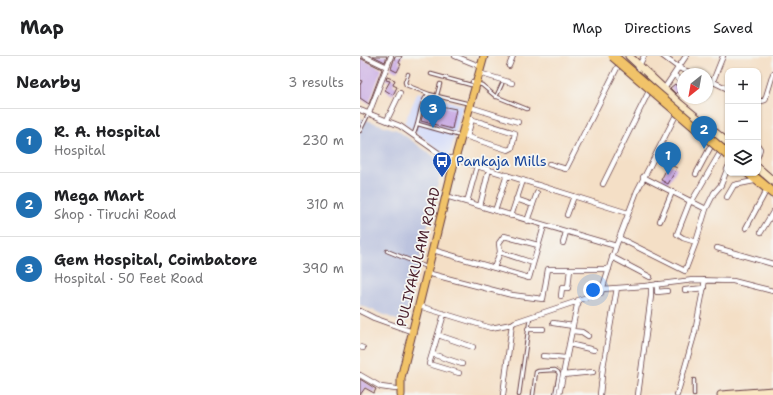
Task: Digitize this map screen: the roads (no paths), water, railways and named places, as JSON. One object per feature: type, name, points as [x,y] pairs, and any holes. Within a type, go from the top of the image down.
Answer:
[{"type":"highway","points":[[613,56],[725,152]]},
{"type":"highway","points":[[620,60],[725,152]]},
{"type":"highway","points":[[753,176],[771,190]]},
{"type":"main road","name":"PULIYAKULAM ROAD","points":[[462,136],[479,56]]},
{"type":"main road","name":"PULIYAKULAM ROAD","points":[[473,83],[479,73],[484,56]]},
{"type":"main road","name":"PULIYAKULAM ROAD","points":[[411,331],[453,160],[469,119],[468,105]]},
{"type":"main road","name":"PULIYAKULAM ROAD","points":[[398,393],[398,374],[419,306],[426,269],[433,250],[453,160]]},
{"type":"street","points":[[364,56],[387,67]]},
{"type":"street","points":[[369,113],[391,56]]},
{"type":"street","points":[[455,56],[477,65]]},
{"type":"street","points":[[509,66],[513,56]]},
{"type":"street","points":[[609,56],[620,60],[633,77],[711,146],[725,152],[691,200],[677,234],[683,238],[696,242]]},
{"type":"street","points":[[628,56],[664,89],[725,140]]},
{"type":"street","points":[[633,77],[644,56]]},
{"type":"street","points":[[662,56],[679,68],[686,56]]},
{"type":"street","points":[[723,56],[713,81],[725,87]]},
{"type":"street","points":[[549,164],[566,169],[620,60]]},
{"type":"street","points":[[664,89],[677,71]]},
{"type":"street","points":[[479,73],[512,83]]},
{"type":"street","points":[[761,101],[765,100],[773,74]]},
{"type":"street","points":[[603,184],[649,91]]},
{"type":"street","points":[[387,120],[400,93]]},
{"type":"street","points":[[468,105],[518,122]]},
{"type":"street","points":[[360,110],[400,126],[453,160],[507,175],[628,213]]},
{"type":"street","points":[[559,395],[578,300],[601,293],[612,257],[643,177],[676,115]]},
{"type":"street","points":[[462,136],[508,150],[512,148],[515,133],[469,119]]},
{"type":"street","points":[[696,174],[711,146]]},
{"type":"street","points":[[467,202],[476,166]]},
{"type":"street","points":[[480,206],[489,170]]},
{"type":"street","points":[[761,171],[773,181]]},
{"type":"street","points":[[495,211],[507,175]]},
{"type":"street","points":[[619,238],[685,271],[706,209],[714,193],[721,185],[725,175]]},
{"type":"street","points":[[728,197],[734,185],[753,176]]},
{"type":"street","points":[[643,177],[691,200],[706,209]]},
{"type":"street","points":[[510,216],[523,180]]},
{"type":"street","points":[[771,190],[773,197]]},
{"type":"street","points":[[746,228],[771,190]]},
{"type":"street","points":[[660,221],[672,192]]},
{"type":"street","points":[[527,221],[537,193]]},
{"type":"street","points":[[446,196],[616,246]]},
{"type":"street","points":[[567,215],[574,196]]},
{"type":"street","points":[[516,199],[533,205]]},
{"type":"street","points":[[761,232],[773,212]]},
{"type":"street","points":[[433,250],[529,278],[544,226]]},
{"type":"street","points":[[562,243],[566,232]]},
{"type":"street","points":[[494,268],[500,252],[499,243],[504,236],[538,245]]},
{"type":"street","points":[[717,248],[773,264]]},
{"type":"street","points":[[500,252],[533,263]]},
{"type":"street","points":[[612,257],[650,277]]},
{"type":"street","points":[[426,269],[512,296],[543,299],[548,269],[608,269]]},
{"type":"street","points":[[561,296],[562,288],[568,288],[570,269]]},
{"type":"street","points":[[602,289],[705,280],[733,281],[773,291]]},
{"type":"street","points":[[677,395],[695,332],[705,280]]},
{"type":"street","points":[[654,285],[657,292],[667,290]]},
{"type":"street","points":[[638,395],[651,296],[654,285]]},
{"type":"street","points":[[600,395],[602,367],[617,288]]},
{"type":"street","points":[[685,290],[704,288]]},
{"type":"street","points":[[419,306],[490,328],[512,324],[514,322],[575,302],[578,304]]},
{"type":"street","points":[[360,311],[374,318],[411,331]]},
{"type":"street","points":[[444,314],[429,364],[459,373]]},
{"type":"street","points":[[553,323],[582,332],[588,336]]},
{"type":"street","points":[[503,395],[512,324]]},
{"type":"street","points":[[528,329],[543,328]]},
{"type":"street","points":[[438,335],[473,347]]},
{"type":"street","points":[[569,344],[594,350]]},
{"type":"street","points":[[432,354],[462,364]]},
{"type":"street","points":[[543,356],[566,358]]},
{"type":"street","points":[[563,375],[593,372]]},
{"type":"street","points":[[360,375],[381,387],[398,393]]},
{"type":"street","points":[[721,395],[773,391]]},
{"type":"lane","points":[[408,74],[405,82],[406,85],[429,94],[437,95],[468,105]]},
{"type":"lane","points":[[432,74],[482,85],[496,97],[527,108]]},
{"type":"lane","points":[[437,95],[440,84]]},
{"type":"lane","points":[[496,97],[502,84]]},
{"type":"lane","points":[[413,135],[418,124],[424,99],[429,94]]},
{"type":"lane","points":[[360,131],[364,120],[369,113]]},
{"type":"lane","points":[[418,124],[462,136]]},
{"type":"lane","points":[[387,251],[426,269]]},
{"type":"lane","points":[[519,395],[530,317]]},
{"type":"lane","points":[[532,395],[536,372],[541,370],[555,370],[558,372],[559,374],[555,395]]},
{"type":"lane","points":[[694,380],[694,395]]},
{"type":"place","name":"Gem Hospital, Coimbatore","points":[[433,128]]},
{"type":"place","name":"Mega Mart","points":[[704,149]]},
{"type":"place","name":"R. A. Hospital","points":[[668,175]]},
{"type":"place","name":"Pankaja Mills","points":[[442,178]]}]
